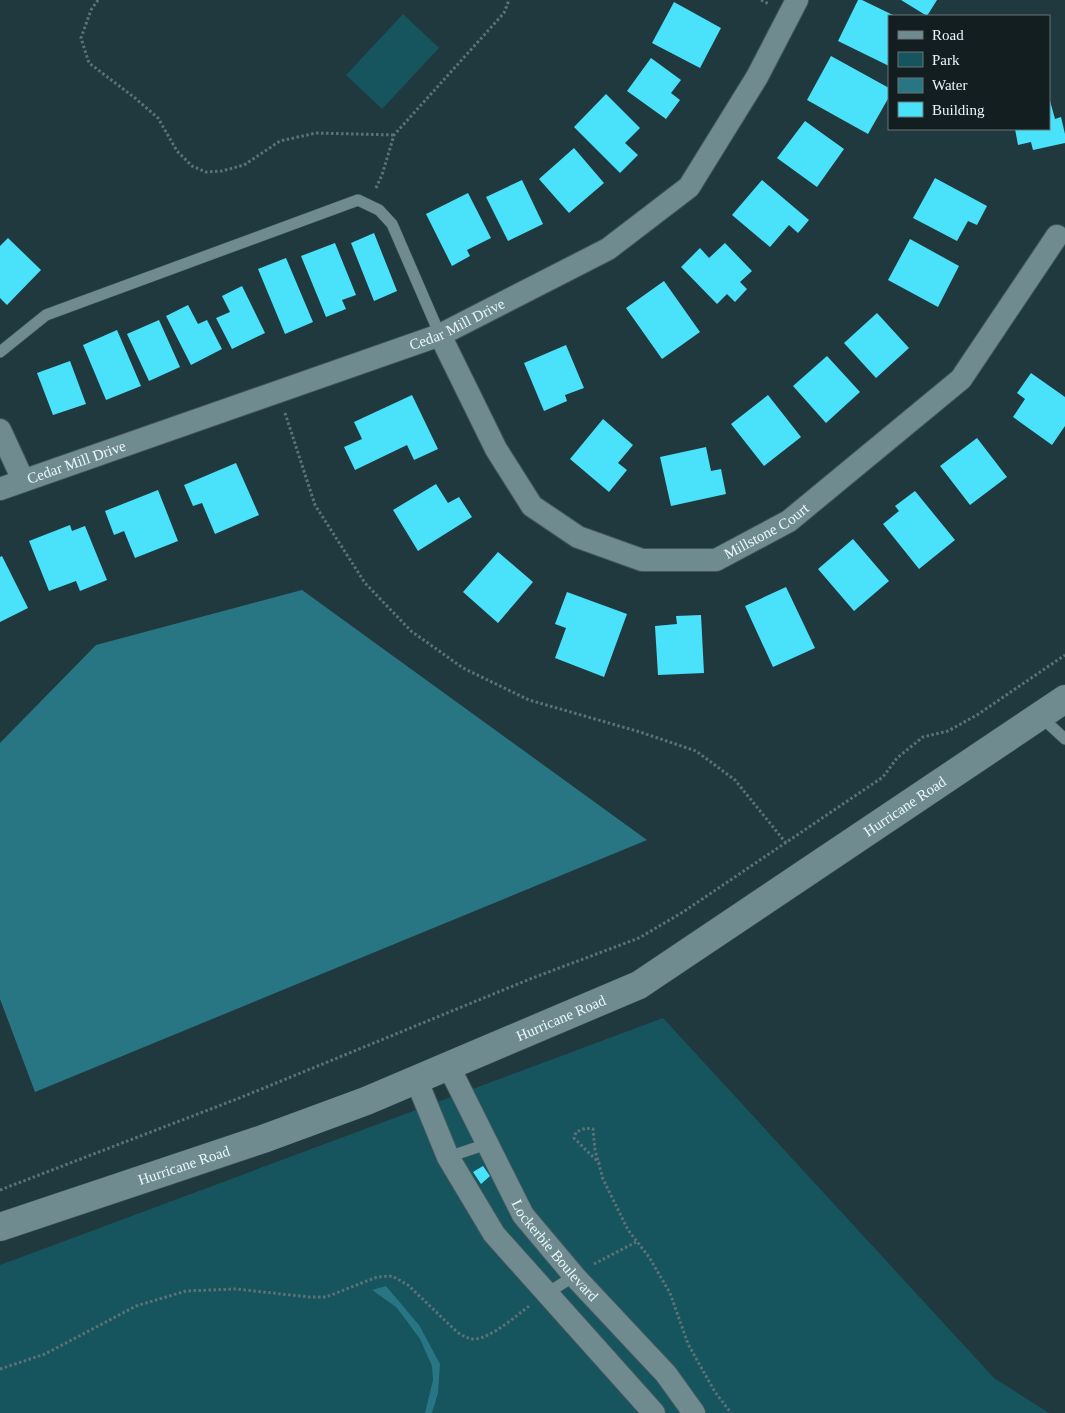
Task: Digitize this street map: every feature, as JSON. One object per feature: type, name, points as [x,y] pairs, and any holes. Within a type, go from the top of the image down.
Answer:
[{"type":"street","name":"Cedar Mill Drive","points":[[0,489],[440,334],[608,249],[689,187],[757,77],[797,0]]},
{"type":"street","name":"Millstone Court","points":[[440,334],[496,449],[532,506],[578,537],[642,560],[716,560],[789,522],[961,379],[1057,236]]},
{"type":"street","points":[[0,430],[23,480]]},
{"type":"street","name":"Hurricane Road","points":[[0,1227],[263,1139],[366,1101],[639,985],[1065,699]]},
{"type":"street","name":"Lockerbie Boulevard","points":[[448,1065],[523,1215],[574,1276],[666,1374],[694,1413]]},
{"type":"street","points":[[416,1080],[448,1157],[494,1234],[539,1299],[654,1413]]},
{"type":"lane","points":[[0,352],[46,315],[358,200],[379,210],[392,224],[440,334]]},
{"type":"lane","points":[[1040,716],[1065,739]]},
{"type":"lane","points":[[448,1157],[488,1144]]},
{"type":"lane","points":[[539,1299],[574,1276]]},
{"type":"path","points":[[98,0],[91,10],[81,38],[89,63],[158,118],[177,151],[192,166],[206,172],[222,171],[244,165],[280,141],[316,133],[394,135]]},
{"type":"path","points":[[368,205],[382,175],[394,135],[504,13],[508,0]]},
{"type":"path","points":[[277,391],[315,505],[365,584],[411,631],[463,668],[529,700],[640,732],[696,751],[734,780],[786,843]]},
{"type":"path","points":[[0,1190],[242,1097],[530,979],[639,938],[683,912],[883,777],[897,758],[923,736],[948,731],[977,715],[1065,655]]},
{"type":"path","points":[[600,1164],[574,1138],[576,1132],[586,1128],[593,1129],[596,1150],[600,1164],[603,1179],[608,1190],[628,1230],[638,1241],[670,1293],[688,1344],[715,1392],[731,1413]]},
{"type":"path","points":[[574,1276],[638,1241]]},
{"type":"path","points":[[0,1369],[45,1354],[136,1306],[186,1291],[236,1289],[309,1297],[326,1297],[377,1277],[392,1276],[408,1285],[457,1332],[465,1338],[474,1339],[481,1338],[507,1323],[539,1299]]},
{"type":"green space","points":[[403,14],[439,48],[382,109],[346,75]]},
{"type":"green space","points":[[663,1018],[994,1378],[1049,1413],[0,1413],[0,1265]]},
{"type":"water","points":[[302,590],[647,840],[35,1092],[0,999],[0,743],[96,645]]},
{"type":"water","points":[[386,1286],[419,1325],[440,1364],[438,1393],[432,1413],[425,1413],[433,1380],[432,1366],[420,1339],[396,1307],[372,1290]]},
{"type":"building","points":[[858,0],[862,0],[893,15],[888,15],[888,66],[838,41]]},
{"type":"building","points":[[901,0],[937,0],[928,15]]},
{"type":"building","points":[[674,2],[721,28],[700,68],[652,43]]},
{"type":"building","points":[[831,56],[888,87],[888,99],[868,134],[807,100]]},
{"type":"building","points":[[651,58],[681,80],[671,93],[680,100],[666,119],[627,91]]},
{"type":"building","points":[[606,94],[640,128],[625,143],[638,155],[620,173],[574,127]]},
{"type":"building","points":[[1050,101],[1055,119],[1061,117],[1065,143],[1033,150],[1031,142],[1018,145],[1015,130],[1050,130]]},
{"type":"building","points":[[805,121],[844,149],[817,187],[777,158]]},
{"type":"building","points":[[574,148],[604,183],[569,213],[539,179]]},
{"type":"building","points":[[935,178],[987,206],[977,225],[968,221],[957,241],[913,218]]},
{"type":"building","points":[[522,180],[543,224],[508,241],[486,197]]},
{"type":"building","points":[[762,180],[809,220],[798,233],[789,225],[770,247],[732,215]]},
{"type":"building","points":[[468,193],[491,238],[467,250],[470,256],[452,266],[426,214]]},
{"type":"building","points":[[374,233],[397,291],[374,301],[351,243]]},
{"type":"building","points":[[8,238],[41,270],[7,305],[0,298],[0,246]]},
{"type":"building","points":[[910,239],[959,266],[938,307],[888,280]]},
{"type":"building","points":[[335,243],[356,295],[342,300],[346,309],[326,317],[301,256]]},
{"type":"building","points":[[725,243],[752,271],[740,282],[747,289],[735,302],[727,294],[717,304],[681,267],[700,248],[709,258]]},
{"type":"building","points":[[286,258],[313,322],[285,334],[258,269]]},
{"type":"building","points":[[664,281],[700,332],[662,359],[626,308]]},
{"type":"building","points":[[242,286],[265,333],[232,349],[216,318],[230,312],[222,296]]},
{"type":"building","points":[[188,305],[198,324],[207,320],[222,349],[191,365],[166,316]]},
{"type":"building","points":[[877,313],[909,348],[876,378],[844,343]]},
{"type":"building","points":[[159,320],[180,367],[149,381],[127,334]]},
{"type":"building","points":[[117,330],[141,386],[106,400],[83,345]]},
{"type":"building","points":[[566,345],[584,388],[565,395],[567,401],[544,411],[524,363]]},
{"type":"building","points":[[827,356],[860,392],[826,423],[793,386]]},
{"type":"building","points":[[70,361],[86,404],[53,415],[37,373]]},
{"type":"building","points":[[1031,373],[1065,397],[1065,426],[1052,445],[1013,417],[1025,399],[1017,393]]},
{"type":"building","points":[[412,395],[438,449],[414,460],[407,445],[355,470],[344,447],[362,439],[354,422]]},
{"type":"building","points":[[768,395],[801,437],[764,466],[731,424]]},
{"type":"building","points":[[603,419],[633,445],[618,463],[627,470],[609,492],[570,459]]},
{"type":"building","points":[[977,438],[1007,477],[970,505],[940,466]]},
{"type":"building","points":[[706,447],[711,471],[721,469],[726,494],[671,506],[660,457]]},
{"type":"building","points":[[236,463],[259,515],[215,534],[202,503],[193,506],[184,485]]},
{"type":"building","points":[[436,484],[448,503],[459,497],[472,517],[418,551],[393,510]]},
{"type":"building","points":[[158,490],[178,541],[135,558],[124,531],[114,535],[105,511]]},
{"type":"building","points":[[915,491],[955,540],[919,569],[883,524],[899,511],[895,506]]},
{"type":"building","points":[[70,525],[72,531],[85,526],[107,580],[80,591],[76,581],[49,591],[29,541]]},
{"type":"building","points":[[853,539],[889,581],[854,611],[818,569]]},
{"type":"building","points":[[498,552],[533,582],[498,623],[463,592]]},
{"type":"building","points":[[2,556],[28,608],[0,622],[0,557]]},
{"type":"building","points":[[786,587],[815,648],[773,667],[745,606]]},
{"type":"building","points":[[567,592],[627,614],[604,677],[555,658],[566,628],[555,624]]},
{"type":"building","points":[[701,615],[704,673],[658,675],[655,626],[677,624],[676,616]]},
{"type":"building","points":[[483,1166],[490,1176],[481,1184],[473,1172]]}]
